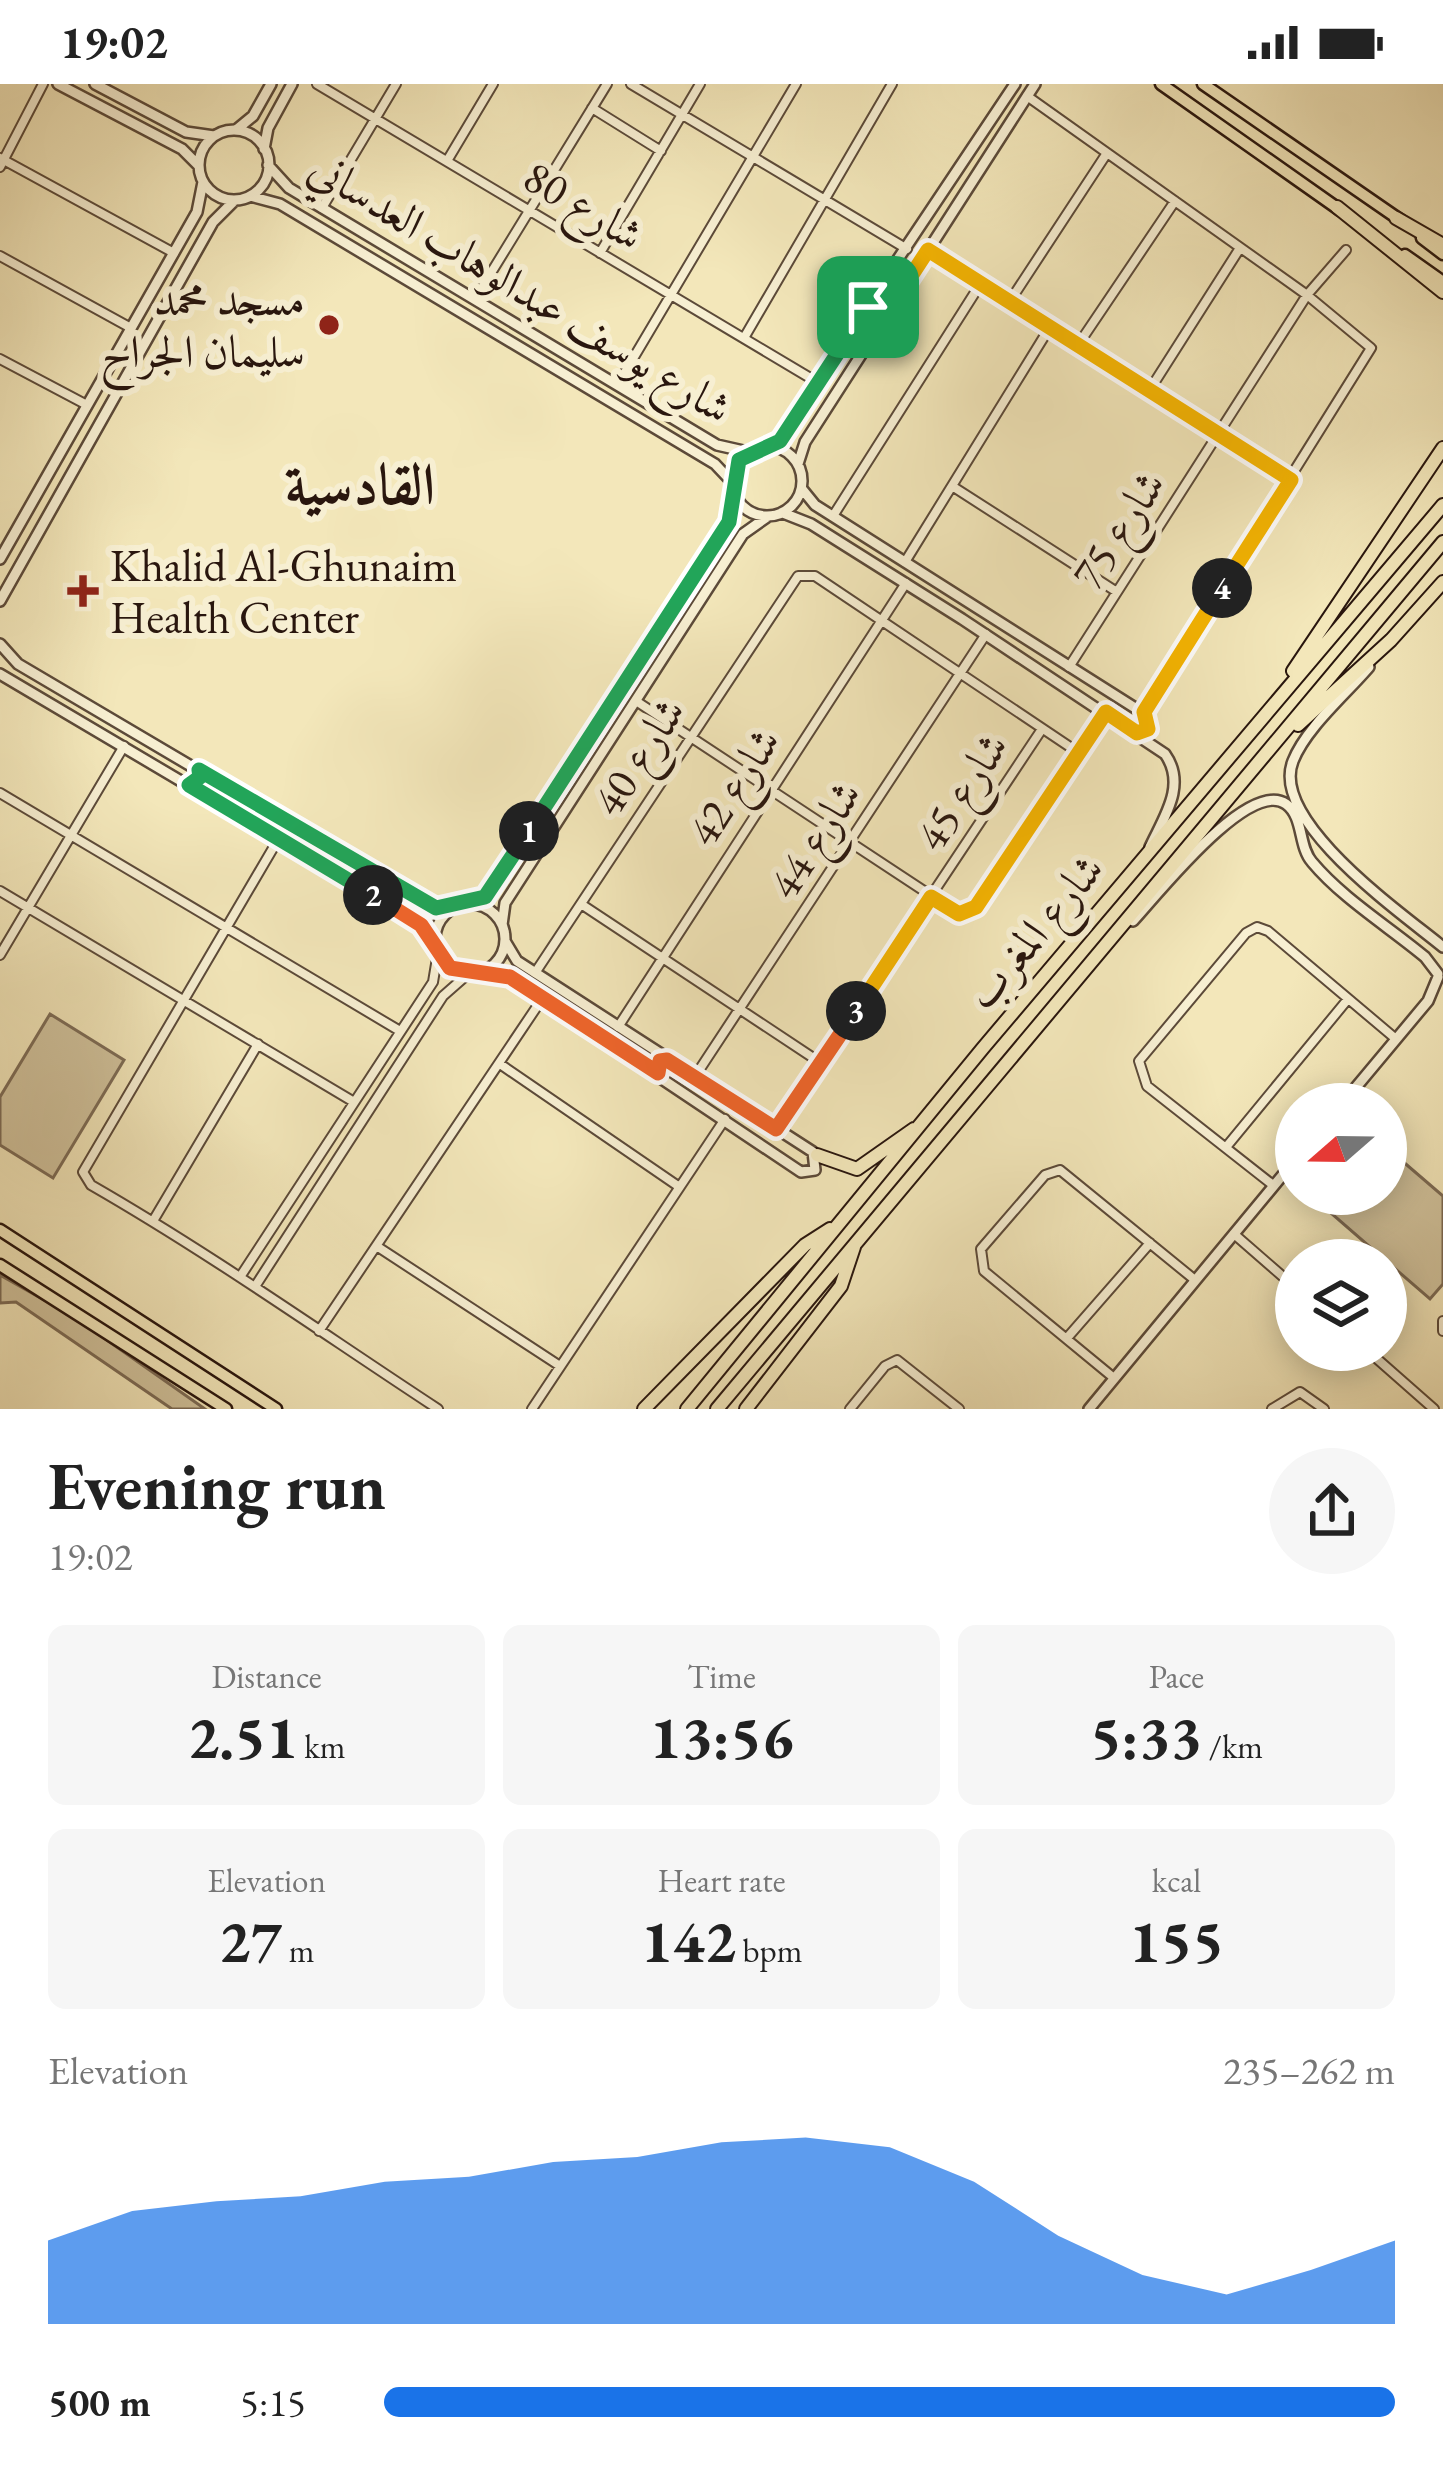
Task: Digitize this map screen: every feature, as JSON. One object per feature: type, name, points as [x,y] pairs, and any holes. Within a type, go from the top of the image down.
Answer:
[{"type":"highway","points":[[1337,207],[1443,292]]},
{"type":"highway","points":[[1396,218],[1443,245]]},
{"type":"highway","points":[[1269,708],[1441,449]]},
{"type":"highway","name":"شارع المغرب","points":[[687,1409],[1145,855],[1443,505]]},
{"type":"highway","name":"شارع المغرب","points":[[717,1409],[1443,542]]},
{"type":"highway","points":[[1262,758],[1391,640],[1443,581]]},
{"type":"highway","points":[[817,1155],[857,1169],[895,1138],[921,1126]]},
{"type":"highway","points":[[644,1409],[805,1245],[836,1226]]},
{"type":"highway","points":[[746,1409],[841,1286],[854,1245]]},
{"type":"main road","points":[[1161,84],[1443,282]]},
{"type":"main road","points":[[1203,84],[1443,254]]},
{"type":"main road","points":[[0,1230],[276,1409]]},
{"type":"main road","points":[[0,1265],[226,1409]]},
{"type":"street","points":[[43,84],[1,162],[174,253]]},
{"type":"street","points":[[58,84],[182,149],[199,166]]},
{"type":"street","points":[[95,84],[186,132],[214,136],[236,130],[253,116],[271,84]]},
{"type":"street","points":[[203,182],[217,196],[235,200],[250,196],[263,183],[268,128],[292,84]]},
{"type":"street","name":"شارع 80","points":[[317,84],[818,382]]},
{"type":"street","points":[[322,208],[396,84]]},
{"type":"street","points":[[446,161],[494,84]]},
{"type":"street","points":[[476,299],[607,84]]},
{"type":"street","points":[[631,84],[907,248]]},
{"type":"street","points":[[600,253],[700,84]]},
{"type":"street","points":[[617,384],[796,84]]},
{"type":"street","points":[[744,338],[892,84]]},
{"type":"street","points":[[1035,84],[802,446],[798,464],[802,489],[833,516],[1144,712],[1150,726],[1137,733]]},
{"type":"street","points":[[472,904],[497,880],[729,522],[736,465],[748,452],[773,446],[964,164],[1011,85]]},
{"type":"street","points":[[1028,96],[1307,296],[1371,348],[1144,712]]},
{"type":"street","points":[[592,108],[661,151]]},
{"type":"street","points":[[236,130],[252,136],[264,149]]},
{"type":"street","points":[[0,560],[200,206],[202,149],[214,136]]},
{"type":"street","points":[[977,141],[984,152],[990,151]]},
{"type":"street","points":[[1010,301],[1107,153]]},
{"type":"street","name":"شارع يوسف عبدالوهاب العدساني","points":[[268,164],[285,186],[725,449],[748,452]]},
{"type":"street","points":[[964,164],[976,174]]},
{"type":"street","name":"شارع يوسف عبدالوهاب العدساني","points":[[250,196],[280,204],[400,275],[715,464],[732,482]]},
{"type":"street","points":[[1,598],[213,223],[235,200]]},
{"type":"street","points":[[1078,345],[1175,201]]},
{"type":"street","points":[[375,261],[386,257],[385,245]]},
{"type":"street","points":[[1149,391],[1240,248]]},
{"type":"street","points":[[928,250],[1291,480]]},
{"type":"street","name":"شارع 75","points":[[1069,667],[1307,296],[1346,250]]},
{"type":"street","points":[[0,256],[131,328]]},
{"type":"street","points":[[400,275],[400,265],[407,259]]},
{"type":"street","points":[[833,516],[981,283]]},
{"type":"street","points":[[868,307],[885,316]]},
{"type":"street","points":[[856,326],[870,332],[870,340]]},
{"type":"street","points":[[905,562],[1050,327]]},
{"type":"street","points":[[0,358],[87,405]]},
{"type":"street","points":[[773,446],[798,464]]},
{"type":"street","points":[[715,464],[725,460],[725,449]]},
{"type":"street","points":[[952,486],[1117,592]]},
{"type":"street","points":[[783,513],[802,489]]},
{"type":"street","points":[[735,495],[748,510],[766,517]]},
{"type":"street","points":[[0,674],[414,919],[450,968],[510,977],[803,1174],[815,1169],[817,1155],[535,974],[515,959],[502,925],[503,906],[743,534],[766,517],[783,513],[812,524],[1165,754],[1174,776],[1169,807],[1145,855]]},
{"type":"street","points":[[729,522],[740,524],[743,534]]},
{"type":"street","name":"شارع 40","points":[[535,974],[797,576],[814,576],[883,619]]},
{"type":"street","name":"شارع 42","points":[[618,1027],[906,583]]},
{"type":"street","points":[[938,603],[949,602],[950,590]]},
{"type":"street","points":[[682,594],[698,604]]},
{"type":"street","points":[[962,619],[960,608],[969,602]]},
{"type":"street","points":[[672,612],[684,616],[686,623]]},
{"type":"street","points":[[883,619],[1079,752]]},
{"type":"street","name":"شارع 44","points":[[694,1078],[986,634]]},
{"type":"street","points":[[1391,640],[1292,763],[1296,799],[1328,849],[1443,947]]},
{"type":"street","points":[[0,644],[14,662],[423,903],[453,908],[472,904],[490,910],[502,925]]},
{"type":"street","points":[[636,700],[931,897]]},
{"type":"street","name":"شارع 45","points":[[931,897],[957,914],[969,912],[1106,712]]},
{"type":"street","name":"شارع 45","points":[[776,1129],[1042,728]]},
{"type":"street","points":[[0,955],[124,746]]},
{"type":"street","points":[[189,785],[200,777],[199,770]]},
{"type":"street","points":[[563,778],[578,790]]},
{"type":"street","points":[[208,796],[205,789],[216,781]]},
{"type":"street","points":[[0,793],[400,1031]]},
{"type":"street","points":[[550,799],[557,799],[564,812]]},
{"type":"street","points":[[1092,963],[1255,800],[1286,804],[1316,866],[1425,957],[1440,982]]},
{"type":"street","points":[[279,838],[83,1172],[91,1185],[242,1274],[438,1409]]},
{"type":"street","points":[[1316,866],[1315,854],[1328,849]]},
{"type":"street","points":[[497,880],[500,887],[513,891]]},
{"type":"street","points":[[0,891],[354,1102]]},
{"type":"street","points":[[414,919],[424,914],[423,903]]},
{"type":"street","points":[[581,904],[821,1063]]},
{"type":"street","points":[[242,1274],[430,986],[438,925],[453,908]]},
{"type":"street","points":[[1089,1409],[1273,1184],[1147,1086],[1139,1061],[1254,928],[1268,931],[1396,1040]]},
{"type":"street","points":[[482,972],[500,958],[505,941]]},
{"type":"street","points":[[1360,1083],[1429,1000],[1440,982],[1443,958]]},
{"type":"street","points":[[256,1285],[443,996],[468,974]]},
{"type":"street","points":[[430,986],[440,987],[443,996]]},
{"type":"street","points":[[320,1331],[543,998]]},
{"type":"street","points":[[1227,1146],[1348,999]]},
{"type":"street","points":[[153,1220],[258,1044]]},
{"type":"street","points":[[638,1060],[648,1054],[647,1046]]},
{"type":"street","points":[[658,1073],[660,1061],[667,1060]]},
{"type":"street","points":[[500,1064],[678,1186]]},
{"type":"street","points":[[532,1409],[725,1118]]},
{"type":"street","points":[[329,1142],[332,1151],[341,1153]]},
{"type":"street","points":[[318,1158],[328,1159],[332,1168]]},
{"type":"street","points":[[1114,1378],[979,1261],[981,1249],[1045,1175],[1057,1170],[1195,1280]]},
{"type":"street","points":[[1234,1234],[1275,1270]]},
{"type":"street","points":[[1067,1338],[1150,1243]]},
{"type":"street","points":[[378,1247],[560,1366]]},
{"type":"street","points":[[1443,1321],[1443,1331]]},
{"type":"street","points":[[850,1409],[885,1366],[897,1360],[959,1409]]},
{"type":"street","points":[[1390,1371],[1434,1409]]},
{"type":"street","points":[[1272,1409],[1300,1392],[1324,1409]]},
{"type":"shaded area","points":[[50,1014],[124,1060],[53,1178],[0,1145],[0,1097]]},
{"type":"shaded area","points":[[1407,1165],[1443,1196],[1443,1284],[1430,1299],[1407,1279],[1407,1239],[1361,1239],[1333,1215],[1407,1215]]},
{"type":"shaded area","points":[[0,1275],[74,1317],[205,1409],[172,1409],[16,1302],[0,1303]]},
{"type":"place","name":"مسجد محمد سليمان الجراح","points":[[329,325]]},
{"type":"place","name":"Khalid Al-Ghunaim Health Center","points":[[83,591]]},
{"type":"district","name":"القادسية","points":[[360,484]]},
{"type":"route","points":[[928,250],[1291,480],[1144,712],[1150,720],[1148,729],[1137,733],[1106,712],[976,907],[959,914],[931,897],[776,1129],[667,1060],[660,1061],[658,1073],[510,977],[450,968],[417,922],[189,785],[200,777],[199,770],[433,908],[472,904],[485,897],[729,522],[739,460],[753,449],[773,446],[786,434],[868,307],[885,316],[928,250]]}]
